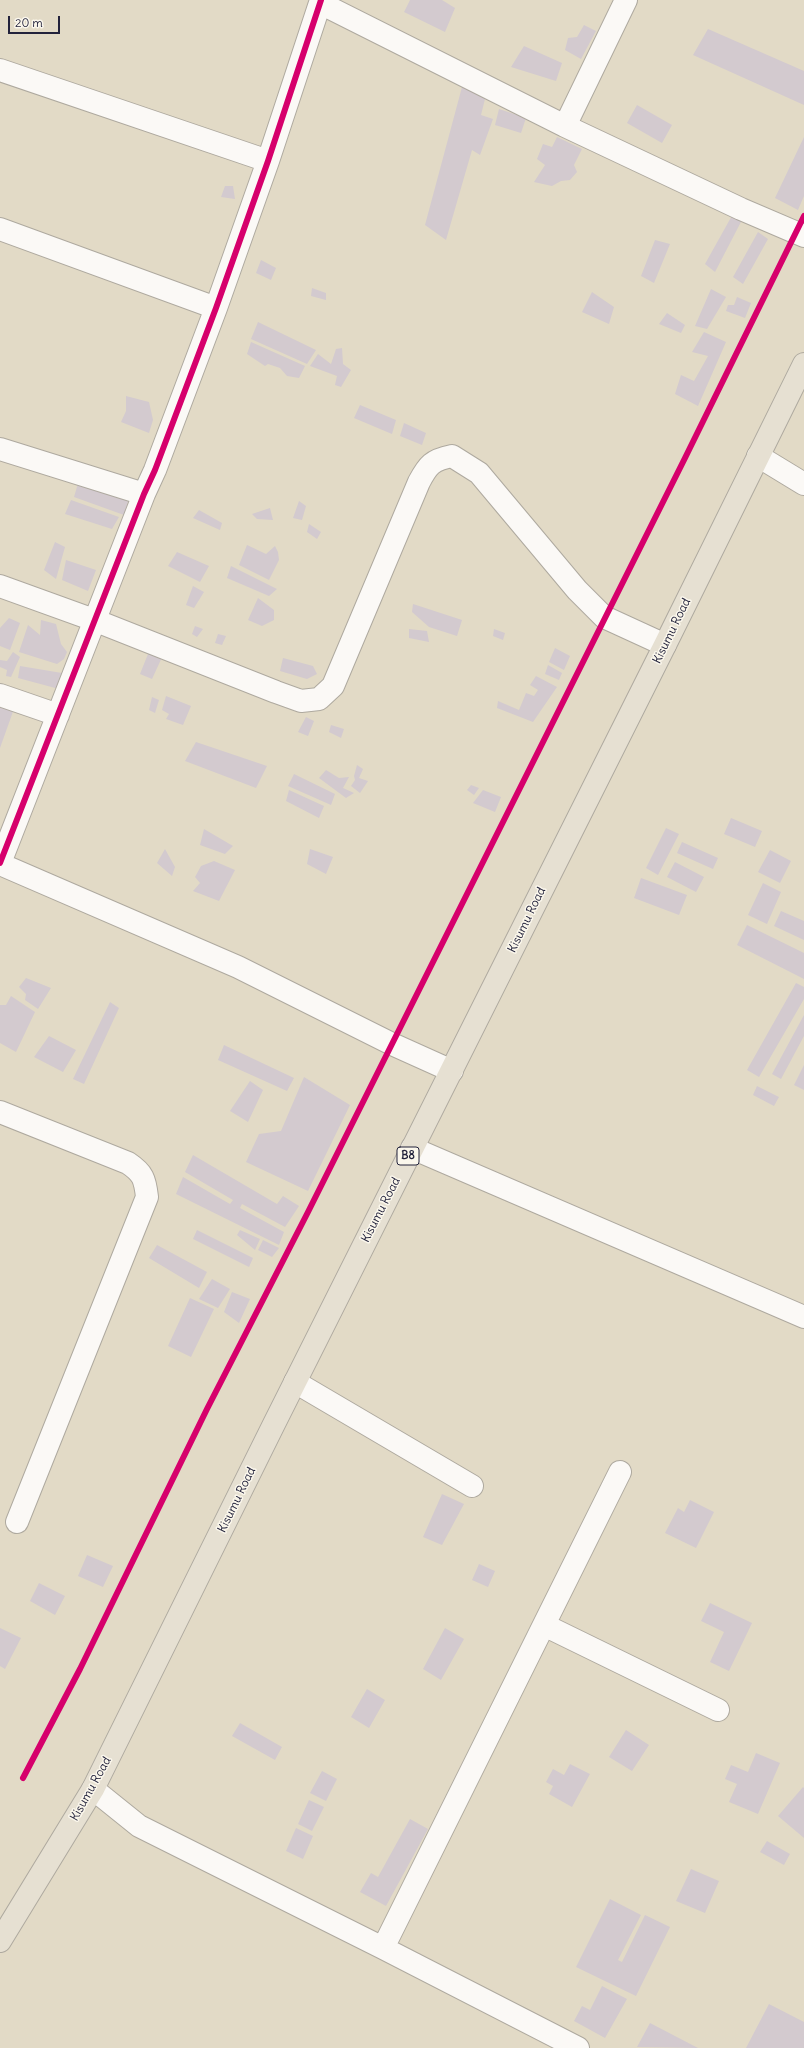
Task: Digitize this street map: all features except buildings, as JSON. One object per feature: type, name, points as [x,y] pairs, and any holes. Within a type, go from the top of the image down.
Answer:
[{"type":"highway","name":"Kisumu Road","points":[[0,1941],[93,1789],[804,364]]},
{"type":"street","points":[[566,126],[626,0]]},
{"type":"street","points":[[452,1071],[392,1044],[238,967],[0,863],[94,620],[155,470],[216,308],[268,161],[321,1],[566,126],[742,209],[804,236]]},
{"type":"street","points":[[0,70],[268,161]]},
{"type":"street","points":[[0,229],[216,308]]},
{"type":"street","points":[[0,449],[144,494]]},
{"type":"street","points":[[0,586],[94,620],[301,701],[319,699],[333,686],[422,477],[427,468],[438,459],[452,456],[479,473],[563,574],[604,617],[665,645]]},
{"type":"street","points":[[758,456],[804,484]]},
{"type":"street","points":[[0,695],[58,715]]},
{"type":"street","points":[[0,1112],[128,1163],[139,1170],[146,1183],[147,1197],[17,1522]]},
{"type":"street","points":[[412,1148],[804,1317]]},
{"type":"street","points":[[295,1382],[472,1486]]},
{"type":"street","points":[[384,1948],[620,1472]]},
{"type":"street","points":[[544,1625],[718,1710]]},
{"type":"street","points":[[93,1789],[139,1826],[384,1948],[578,2048]]},
{"type":"cycle path","points":[[0,863],[144,494],[155,470],[216,308],[268,161],[321,0]]},
{"type":"cycle path","points":[[23,1778],[80,1669],[207,1409],[308,1212],[685,458],[804,216]]}]
